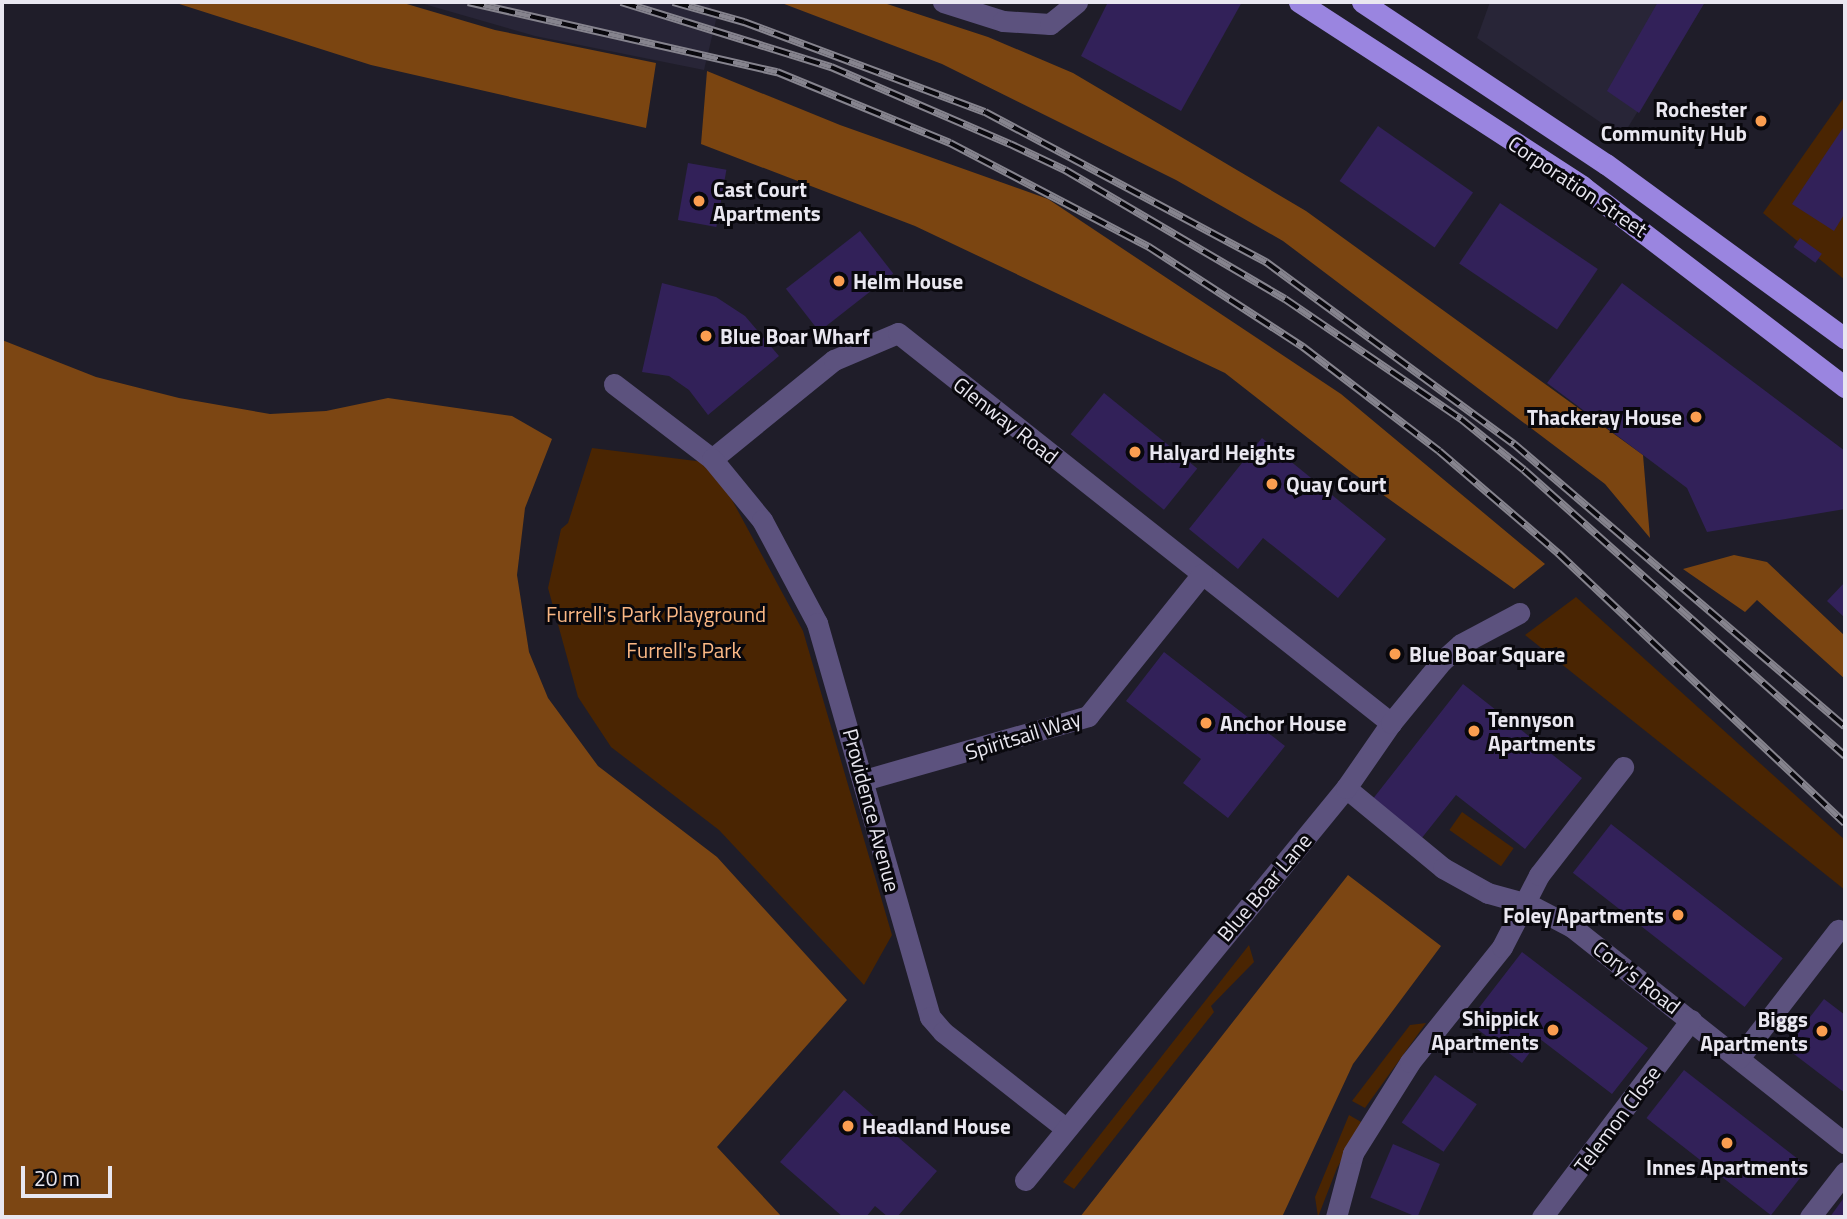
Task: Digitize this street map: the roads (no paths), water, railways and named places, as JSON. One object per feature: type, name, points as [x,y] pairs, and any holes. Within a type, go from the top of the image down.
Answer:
[{"type":"main road","name":"Corporation Street","points":[[1299,2],[1582,186],[1845,387]]},
{"type":"main road","name":"Corporation Street","points":[[1367,3],[1606,164],[1845,338]]},
{"type":"street","points":[[943,2],[1003,21],[1051,23],[1077,2]]},
{"type":"street","name":"Glenway Road","points":[[712,459],[834,360],[898,333],[1391,723]]},
{"type":"street","points":[[614,384],[712,459]]},
{"type":"street","name":"Providence Avenue","points":[[712,459],[762,520],[806,596],[828,652],[930,1017],[1065,1128]]},
{"type":"street","name":"Spiritsail Way","points":[[864,780],[1088,716],[1202,574]]},
{"type":"street","name":"Blue Boar Lane","points":[[1025,1180],[1346,788],[1391,723],[1455,649],[1519,613]]},
{"type":"street","points":[[1336,1217],[1353,1153],[1410,1062],[1502,947],[1528,904],[1539,876],[1623,767]]},
{"type":"street","name":"Cory's Road","points":[[1346,788],[1443,868],[1489,893],[1528,904],[1572,927],[1845,1143]]},
{"type":"street","points":[[1739,1058],[1838,930]]},
{"type":"street","name":"Telemon Close","points":[[1542,1217],[1691,1020]]},
{"type":"street","points":[[1810,1217],[1845,1172]]},
{"type":"railway","points":[[468,2],[777,72],[950,143],[1149,247],[1303,347],[1439,451],[1558,553],[1845,823]]},
{"type":"railway","points":[[621,2],[831,67],[1010,144],[1065,170],[1285,299],[1461,419],[1524,470],[1845,756]]},
{"type":"railway","points":[[673,2],[744,22],[985,112],[1266,262],[1514,444],[1845,727]]},
{"type":"place","name":"Rochester Community Hub","points":[[1761,121]]},
{"type":"place","name":"Cast Court Apartments","points":[[699,201]]},
{"type":"place","name":"Helm House","points":[[839,281]]},
{"type":"place","name":"Blue Boar Wharf","points":[[706,336]]},
{"type":"place","name":"Thackeray House","points":[[1696,417]]},
{"type":"place","name":"Halyard Heights","points":[[1135,452]]},
{"type":"place","name":"Quay Court","points":[[1272,484]]},
{"type":"place","name":"Blue Boar Square","points":[[1395,654]]},
{"type":"place","name":"Anchor House","points":[[1206,723]]},
{"type":"place","name":"Tennyson Apartments","points":[[1474,731]]},
{"type":"place","name":"Foley Apartments","points":[[1678,915]]},
{"type":"place","name":"Shippick Apartments","points":[[1553,1030]]},
{"type":"place","name":"Biggs Apartments","points":[[1822,1031]]},
{"type":"place","name":"Headland House","points":[[848,1126]]},
{"type":"place","name":"Innes Apartments","points":[[1727,1143]]},
{"type":"park label","name":"Furrell's Park Playground","points":[[656,614]]},
{"type":"park label","name":"Furrell's Park","points":[[684,650]]}]
